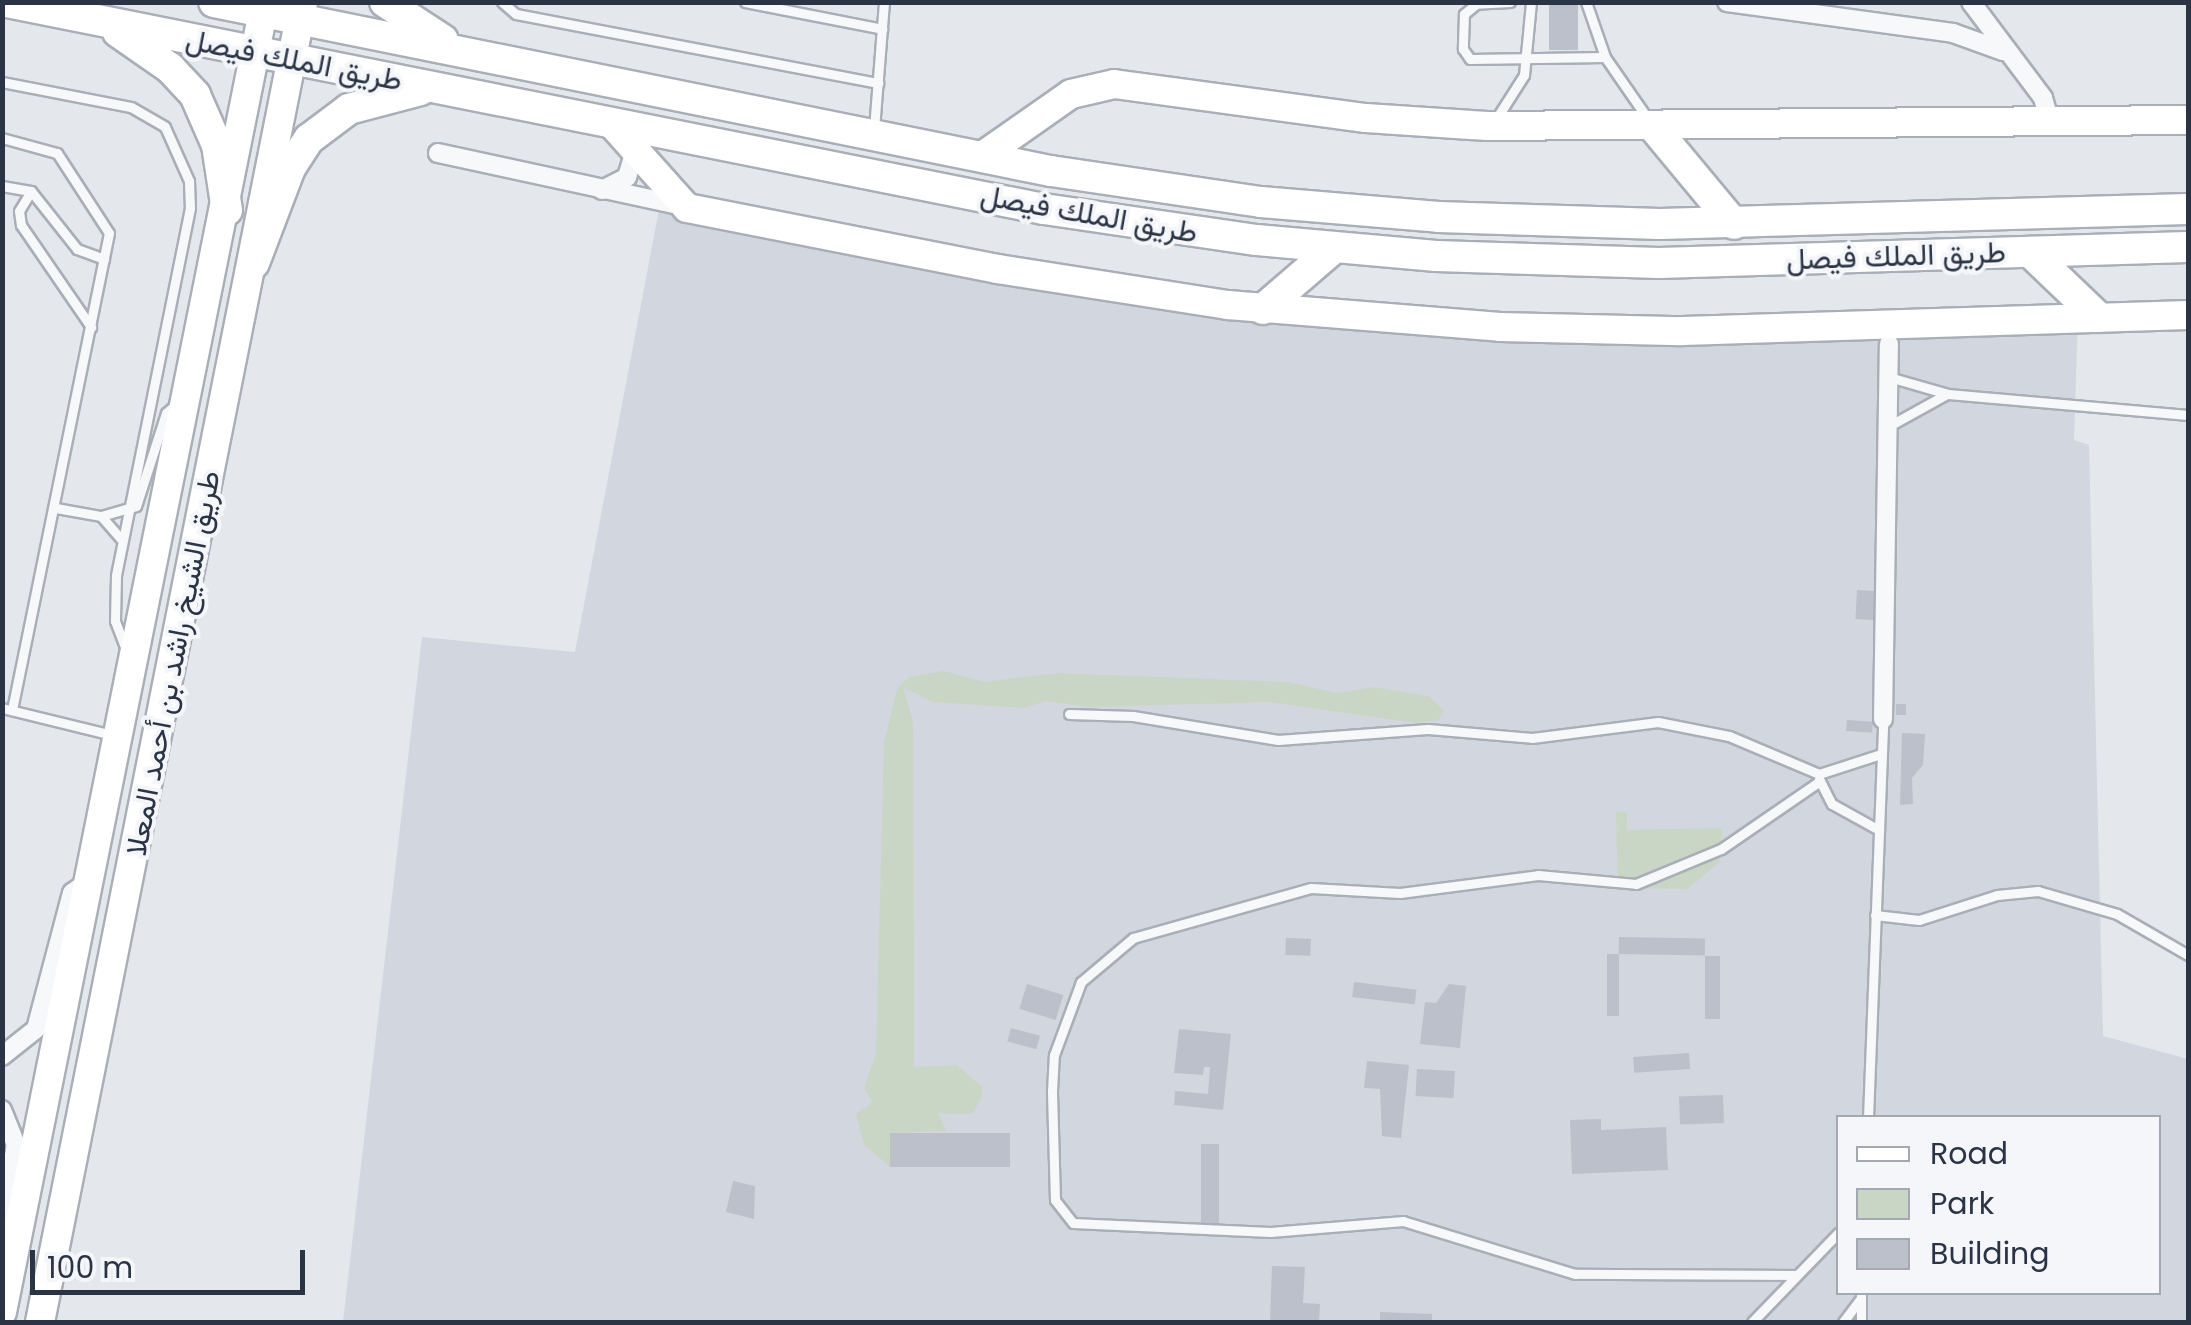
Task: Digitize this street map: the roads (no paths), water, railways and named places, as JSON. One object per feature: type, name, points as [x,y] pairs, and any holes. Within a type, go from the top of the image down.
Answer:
[{"type":"main road","name":"طريق الملك فيصل","points":[[8,2],[1062,212],[1334,248],[1659,263],[2188,247]]},
{"type":"main road","name":"طريق الملك فيصل","points":[[214,2],[301,11],[458,50],[981,157],[1191,193],[1350,211],[1734,224],[2188,209]]},
{"type":"main road","points":[[385,2],[458,50]]},
{"type":"main road","points":[[103,22],[170,68],[195,95],[217,145],[227,210]]},
{"type":"main road","points":[[254,264],[290,168],[321,127],[364,102],[435,87]]},
{"type":"main road","points":[[1656,130],[1734,224]]},
{"type":"main road","points":[[1263,309],[1334,248]]},
{"type":"main road","points":[[2030,252],[2098,317]]},
{"type":"street","points":[[1727,2],[1953,33],[2003,51]]},
{"type":"street","points":[[1971,2],[2003,51],[2043,98],[2050,122]]},
{"type":"street","name":"طريق الشيخ راشد بن أحمد المعلا","points":[[2,1312],[227,210],[264,7]]},
{"type":"street","name":"طريق الشيخ راشد بن أحمد المعلا","points":[[40,1322],[254,264],[301,11]]},
{"type":"street","points":[[981,157],[1070,94],[1114,84],[1366,118],[1488,126],[1656,130],[2188,120]]},
{"type":"street","points":[[611,123],[679,205]]},
{"type":"street","points":[[601,190],[626,177],[635,150]]},
{"type":"street","points":[[438,153],[601,190],[1054,279],[1263,309],[1500,327],[1682,332],[2188,315]]},
{"type":"street","points":[[1883,719],[1889,344]]},
{"type":"street","points":[[2,1056],[36,1029],[72,893],[91,878]]},
{"type":"street","points":[[2,1110],[16,1144],[2,1222],[14,1256]]},
{"type":"lane","points":[[502,2],[516,14],[878,83]]},
{"type":"lane","points":[[745,2],[882,29]]},
{"type":"lane","points":[[816,16],[819,2]]},
{"type":"lane","points":[[874,136],[884,2]]},
{"type":"lane","points":[[1510,2],[1467,10],[1463,49],[1476,61],[1606,57]]},
{"type":"lane","points":[[1488,126],[1514,96],[1526,60],[1532,2]]},
{"type":"lane","points":[[1586,2],[1606,57],[1656,130]]},
{"type":"lane","points":[[2,82],[131,107],[165,127],[181,152],[190,208],[122,541],[115,621],[134,668]]},
{"type":"lane","points":[[2,138],[56,153],[106,223],[104,260],[56,508],[7,709],[120,737]]},
{"type":"lane","points":[[2,186],[31,191],[78,249],[104,260]]},
{"type":"lane","points":[[31,191],[19,212],[21,225],[91,327]]},
{"type":"lane","points":[[1888,377],[1948,394],[2188,415]]},
{"type":"lane","points":[[56,508],[101,516],[128,510],[140,502],[166,414],[190,390]]},
{"type":"lane","points":[[1888,427],[1948,394]]},
{"type":"lane","points":[[101,516],[122,541]]},
{"type":"lane","points":[[1069,714],[1133,716],[1278,740],[1428,729],[1532,738],[1658,722],[1729,736],[1819,778],[1832,804],[1879,830]]},
{"type":"lane","points":[[1868,1115],[1883,719]]},
{"type":"lane","points":[[1794,1276],[1575,1274],[1402,1221],[1270,1232],[1073,1223],[1054,1200],[1054,1056],[1081,982],[1132,938],[1311,888],[1400,893],[1538,875],[1636,884],[1721,850],[1819,778],[1882,754]]},
{"type":"lane","points":[[1876,915],[1919,920],[1997,895],[2038,892],[2105,909],[2188,955]]},
{"type":"lane","points":[[1752,1322],[1836,1236]]},
{"type":"lane","points":[[1843,1322],[1861,1295]]},
{"type":"lane","points":[[1861,1295],[1861,1322]]}]
